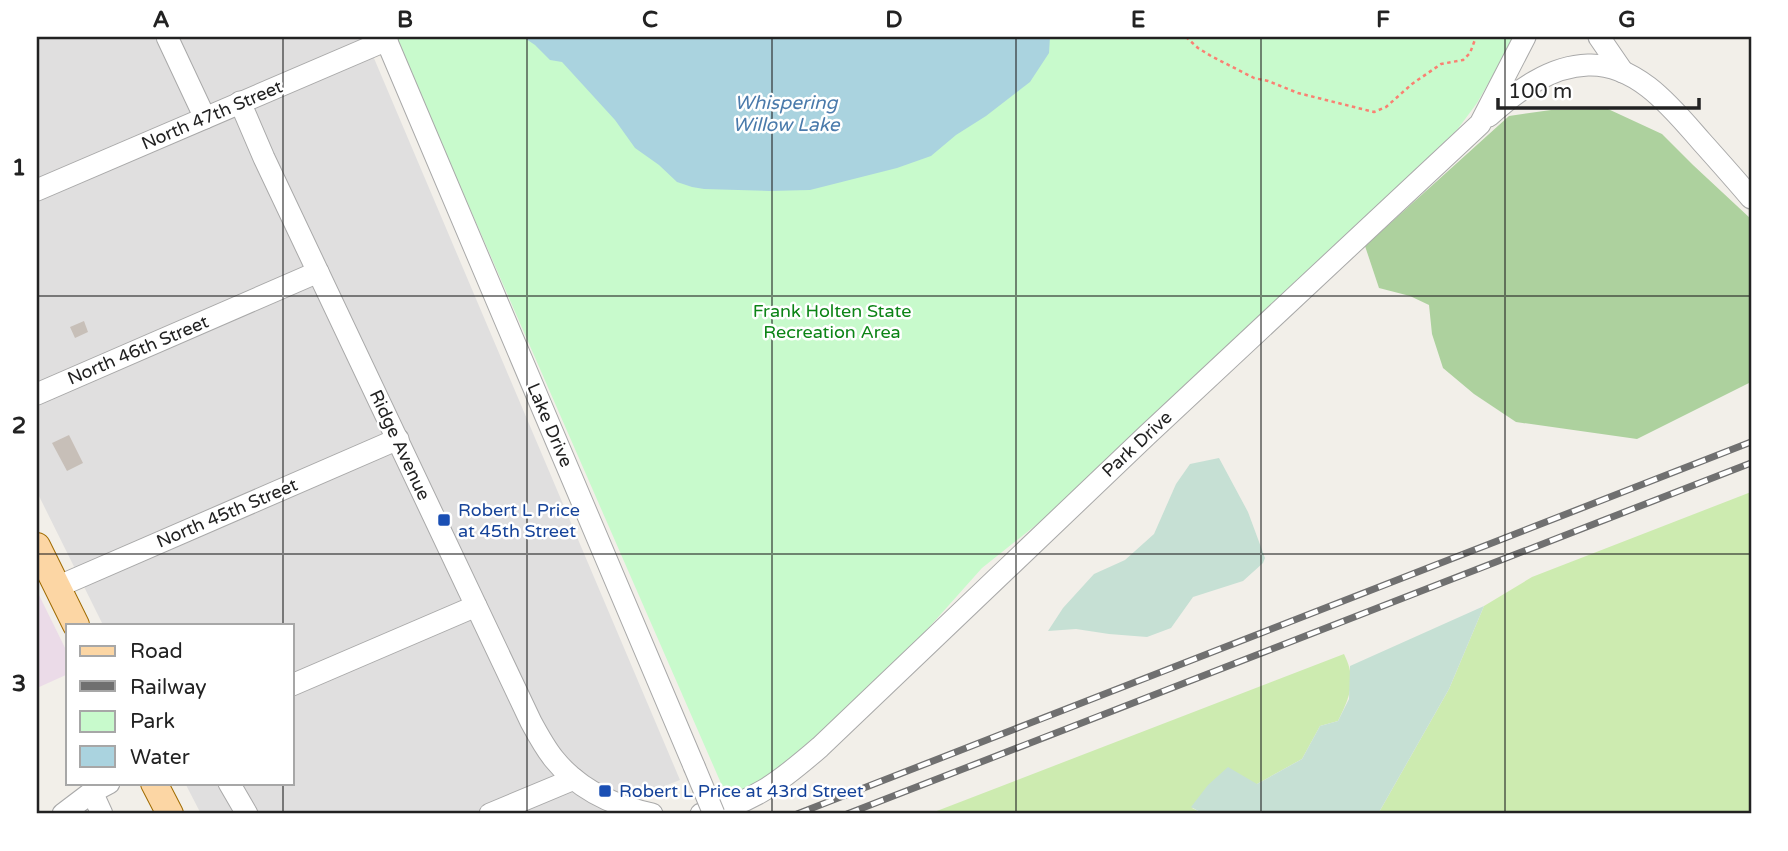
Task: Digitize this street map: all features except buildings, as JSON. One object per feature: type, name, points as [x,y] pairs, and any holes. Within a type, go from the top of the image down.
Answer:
[{"type":"main road","points":[[37,545],[76,624]]},
{"type":"main road","points":[[155,784],[170,814]]},
{"type":"street","points":[[167,37],[205,118]]},
{"type":"street","name":"Park Drive","points":[[709,814],[739,804],[766,790],[797,768],[1156,426],[1480,124],[1525,37]]},
{"type":"street","points":[[1599,37],[1623,72]]},
{"type":"street","name":"North 47th Street","points":[[37,190],[386,38]]},
{"type":"street","name":"Lake Drive","points":[[386,38],[694,766],[709,814]]},
{"type":"street","points":[[1480,124],[1506,101],[1544,76],[1571,67],[1605,66],[1623,72],[1657,94],[1751,198]]},
{"type":"street","name":"Ridge Avenue","points":[[240,102],[531,722],[554,759],[574,779],[605,799],[652,814]]},
{"type":"street","name":"North 46th Street","points":[[37,394],[318,272]]},
{"type":"street","name":"North 45th Street","points":[[57,587],[398,439]]},
{"type":"street","points":[[294,684],[476,606]]},
{"type":"street","points":[[490,814],[574,779]]},
{"type":"street","points":[[230,784],[247,814]]},
{"type":"street","points":[[63,814],[100,788]]},
{"type":"street","points":[[100,788],[102,814]]},
{"type":"path","points":[[1186,37],[1211,56],[1254,78],[1268,80],[1313,97],[1374,112],[1386,107],[1412,84],[1441,64],[1463,61],[1470,53],[1476,37]]},
{"type":"shaded area","points":[[37,37],[365,37],[680,780],[594,814],[201,814],[186,784],[294,784],[294,624],[103,624],[37,492]]},
{"type":"shaded area","points":[[37,591],[66,650],[66,675],[37,688]]},
{"type":"green space","name":"Frank Holten State Recreation Area","points":[[395,37],[1515,37],[1477,103],[1457,130],[1061,505],[982,568],[924,633],[775,775],[727,797]]},
{"type":"green space","points":[[1608,109],[1662,134],[1751,219],[1751,382],[1637,439],[1516,422],[1474,394],[1443,368],[1432,334],[1429,305],[1410,296],[1379,288],[1365,246],[1509,116],[1551,110]]},
{"type":"green space","points":[[1219,458],[1248,512],[1265,558],[1263,563],[1243,581],[1193,597],[1171,628],[1147,637],[1076,629],[1048,631],[1063,608],[1094,574],[1125,560],[1154,534],[1176,484],[1190,464]]},
{"type":"green space","points":[[1751,492],[1751,814],[1378,814],[1449,689],[1484,606],[1532,577]]},
{"type":"green space","points":[[1484,606],[1449,689],[1378,814],[1204,814],[1191,807],[1208,785],[1228,767],[1257,784],[1302,759],[1320,726],[1338,721],[1349,699],[1350,666]]},
{"type":"green space","points":[[1344,654],[1351,680],[1346,704],[1338,721],[1320,726],[1302,759],[1257,784],[1192,808],[1204,814],[929,814]]},
{"type":"water","name":"Whispering Willow Lake","points":[[523,37],[1050,37],[1049,53],[1030,82],[931,156],[897,168],[810,190],[769,191],[704,189],[677,182],[635,148],[615,120],[562,62],[550,60]]},
{"type":"railway","points":[[797,814],[1751,442]]},
{"type":"railway","points":[[847,814],[1751,463]]},
{"type":"place","name":"Robert L Price at 45th Street","points":[[444,520]]},
{"type":"place","name":"Robert L Price at 43rd Street","points":[[605,791]]}]
